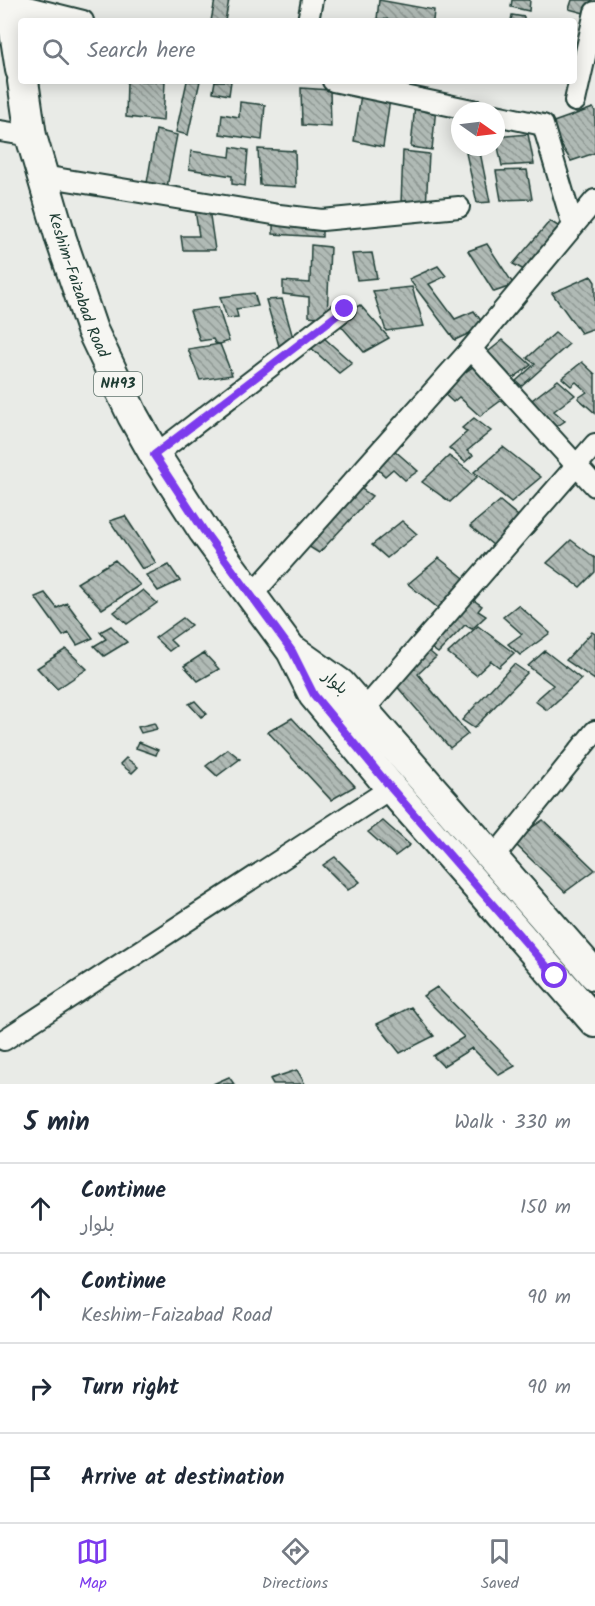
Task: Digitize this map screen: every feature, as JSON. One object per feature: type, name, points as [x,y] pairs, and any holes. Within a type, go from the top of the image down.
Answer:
[{"type":"main road","points":[[11,2],[18,50]]},
{"type":"main road","name":"Keshim-Faizabad Road","points":[[23,84],[31,136],[61,238],[92,330],[154,455],[204,531],[292,651]]},
{"type":"main road","name":"بلوار","points":[[292,651],[340,684],[595,975]]},
{"type":"main road","name":"بلوار","points":[[292,651],[314,695],[391,788],[595,1022]]},
{"type":"main road","points":[[512,927],[534,905]]},
{"type":"street","points":[[309,18],[312,0]]},
{"type":"street","points":[[11,2],[72,18]]},
{"type":"street","points":[[575,101],[595,12]]},
{"type":"street","points":[[347,84],[451,106]]},
{"type":"street","points":[[505,117],[543,125],[573,226]]},
{"type":"street","points":[[0,131],[31,136]]},
{"type":"street","points":[[43,176],[322,220],[459,207]]},
{"type":"street","points":[[251,596],[471,349],[595,200]]},
{"type":"street","points":[[154,455],[345,309]]},
{"type":"street","points":[[471,349],[595,486]]},
{"type":"street","points":[[363,711],[595,444]]},
{"type":"street","points":[[493,858],[595,731]]},
{"type":"street","points":[[4,1040],[391,788]]},
{"type":"building","points":[[215,0],[229,0],[226,18],[212,18]]},
{"type":"building","points":[[379,0],[434,10],[433,18],[377,18]]},
{"type":"building","points":[[512,0],[530,0],[529,11],[511,7]]},
{"type":"building","points":[[572,0],[592,0],[588,14],[569,9]]},
{"type":"building","points":[[512,15],[524,17],[524,18],[512,18]]},
{"type":"building","points":[[127,84],[165,84],[163,121],[126,117]]},
{"type":"building","points":[[186,84],[199,84],[188,135],[176,132]]},
{"type":"building","points":[[214,84],[231,84],[229,95],[213,92]]},
{"type":"building","points":[[301,88],[330,90],[331,127],[302,125]]},
{"type":"building","points":[[361,94],[390,99],[383,147],[354,141]]},
{"type":"building","points":[[240,102],[265,105],[262,140],[220,134],[222,114],[239,117]]},
{"type":"building","points":[[415,104],[436,107],[432,150],[411,147]]},
{"type":"building","points":[[593,108],[595,111],[595,153],[571,161],[548,124]]},
{"type":"building","points":[[156,130],[177,135],[167,187],[147,183]]},
{"type":"building","points":[[528,134],[534,164],[502,166],[500,156],[505,156],[505,136]]},
{"type":"building","points":[[231,147],[248,150],[245,186],[232,184],[232,176],[189,169],[191,151],[230,157]]},
{"type":"building","points":[[258,149],[295,151],[296,187],[260,185]]},
{"type":"building","points":[[403,151],[429,154],[426,207],[401,204]]},
{"type":"building","points":[[467,156],[481,156],[490,202],[477,203]]},
{"type":"building","points":[[527,170],[532,199],[501,200],[496,171]]},
{"type":"building","points":[[209,209],[215,250],[183,250],[181,236],[199,236],[195,210]]},
{"type":"building","points":[[273,221],[322,225],[322,237],[273,234]]},
{"type":"building","points":[[550,221],[561,228],[524,270],[513,264]]},
{"type":"building","points":[[487,244],[514,285],[494,292],[468,251]]},
{"type":"building","points":[[311,245],[330,247],[327,318],[309,316],[309,297],[283,294],[283,281],[310,283]]},
{"type":"building","points":[[372,253],[377,278],[357,280],[352,254]]},
{"type":"building","points":[[438,266],[446,276],[429,284],[455,319],[474,311],[485,326],[455,340],[409,279]]},
{"type":"building","points":[[591,276],[595,282],[595,328],[581,333],[552,293]]},
{"type":"building","points":[[412,287],[424,326],[386,331],[373,291]]},
{"type":"building","points":[[254,293],[258,306],[236,309],[238,317],[227,318],[220,297]]},
{"type":"building","points":[[282,299],[295,345],[279,346],[266,300]]},
{"type":"building","points":[[360,305],[389,338],[364,352],[335,319]]},
{"type":"building","points":[[218,307],[229,341],[220,344],[215,343],[213,339],[200,341],[190,311]]},
{"type":"building","points":[[555,333],[569,344],[522,386],[516,381],[535,364],[527,358]]},
{"type":"building","points":[[323,337],[352,363],[339,373],[310,347]]},
{"type":"building","points":[[503,340],[531,365],[512,379],[484,355]]},
{"type":"building","points":[[220,344],[232,375],[200,380],[188,349]]},
{"type":"building","points":[[582,362],[595,374],[595,413],[578,398],[587,392],[576,382],[571,386],[562,378]]},
{"type":"building","points":[[477,364],[510,394],[480,416],[459,397],[453,402],[440,390]]},
{"type":"building","points":[[558,380],[575,395],[554,411],[565,421],[556,427],[528,403]]},
{"type":"building","points":[[474,418],[491,431],[467,451],[473,455],[465,462],[449,448],[467,432],[462,428]]},
{"type":"building","points":[[503,447],[541,477],[511,502],[474,472]]},
{"type":"building","points":[[394,450],[418,471],[405,480],[393,469],[385,476],[374,466]]},
{"type":"building","points":[[449,456],[477,477],[450,502],[422,482]]},
{"type":"building","points":[[357,486],[372,496],[319,553],[303,543]]},
{"type":"building","points":[[500,501],[523,520],[493,545],[470,526]]},
{"type":"building","points":[[125,516],[156,563],[142,569],[110,521]]},
{"type":"building","points":[[402,521],[417,534],[387,558],[372,545]]},
{"type":"building","points":[[571,540],[595,558],[595,572],[580,587],[547,563]]},
{"type":"building","points":[[439,558],[469,582],[438,608],[408,584]]},
{"type":"building","points":[[115,560],[140,585],[102,609],[77,583]]},
{"type":"building","points":[[169,565],[180,581],[158,591],[146,575]]},
{"type":"building","points":[[143,590],[157,603],[127,624],[114,612]]},
{"type":"building","points":[[45,593],[57,608],[67,603],[93,638],[77,645],[69,633],[63,636],[35,597]]},
{"type":"building","points":[[472,599],[482,606],[478,611],[486,616],[472,629],[465,625],[438,653],[427,645]]},
{"type":"building","points":[[518,605],[550,633],[520,655],[508,644],[522,634],[503,617]]},
{"type":"building","points":[[183,618],[191,625],[170,640],[176,646],[169,651],[155,638]]},
{"type":"building","points":[[111,626],[127,642],[104,656],[94,646],[106,639],[100,632]]},
{"type":"building","points":[[478,626],[514,653],[499,667],[491,661],[476,675],[448,653]]},
{"type":"building","points":[[592,632],[595,634],[595,680],[566,660]]},
{"type":"building","points":[[424,647],[436,657],[418,674],[468,734],[450,748],[394,683]]},
{"type":"building","points":[[66,649],[87,669],[57,689],[37,668]]},
{"type":"building","points":[[545,651],[581,679],[547,710],[535,701],[553,685],[528,666]]},
{"type":"building","points":[[204,653],[219,669],[198,681],[184,666]]},
{"type":"building","points":[[514,664],[527,673],[474,728],[462,720]]},
{"type":"building","points":[[195,701],[207,714],[201,717],[189,704]]},
{"type":"building","points":[[292,718],[355,786],[331,800],[268,732]]},
{"type":"building","points":[[154,723],[157,729],[141,733],[138,727]]},
{"type":"building","points":[[139,742],[158,750],[156,755],[136,748]]},
{"type":"building","points":[[228,749],[240,759],[217,776],[206,766]]},
{"type":"building","points":[[126,758],[138,767],[132,773],[120,764]]},
{"type":"building","points":[[543,820],[595,870],[565,892],[512,841]]},
{"type":"building","points":[[383,821],[410,845],[395,856],[368,832]]},
{"type":"building","points":[[335,857],[360,882],[348,890],[323,865]]},
{"type":"building","points":[[437,987],[515,1066],[499,1075],[472,1048],[443,1066],[433,1056],[464,1037],[423,996]]},
{"type":"building","points":[[411,1007],[434,1036],[400,1053],[377,1024]]},
{"type":"building","points":[[297,1070],[305,1084],[273,1084],[270,1079]]},
{"type":"building","points":[[229,1077],[234,1084],[213,1084]]},
{"type":"route","points":[[345,309],[154,455],[204,531],[292,651],[314,695],[391,788],[555,976]]}]
